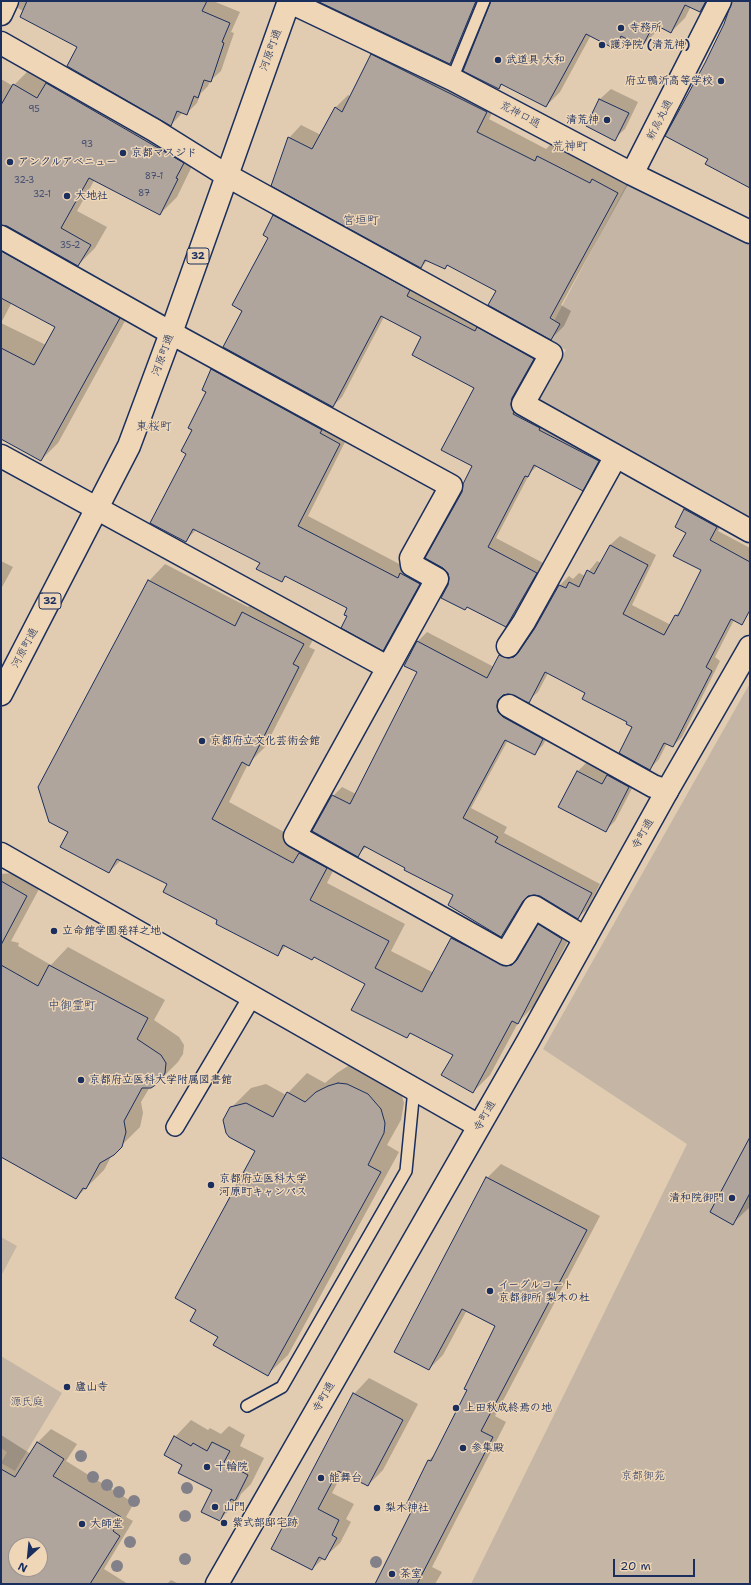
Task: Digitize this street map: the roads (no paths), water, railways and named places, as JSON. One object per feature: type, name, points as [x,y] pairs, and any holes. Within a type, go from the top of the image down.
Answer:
[{"type":"street","points":[[1,14],[7,1]]},
{"type":"street","name":"荒神口通","points":[[288,1],[452,79],[632,174],[750,232]]},
{"type":"street","name":"河原町通","points":[[1,694],[129,446],[171,333],[288,1]]},
{"type":"street","name":"新烏丸通","points":[[632,174],[720,1]]},
{"type":"street","points":[[1,43],[154,130],[226,175],[551,354],[523,404],[750,531]]},
{"type":"street","points":[[1,237],[171,333],[451,486],[411,558],[412,565],[437,579],[387,667],[295,836],[506,954],[534,907],[585,938]]},
{"type":"street","points":[[1,456],[387,667]]},
{"type":"street","points":[[508,646],[524,622],[616,456]]},
{"type":"street","name":"寺町通","points":[[217,1584],[528,1041],[667,791],[750,647]]},
{"type":"street","points":[[510,706],[653,786],[667,791]]},
{"type":"street","points":[[1,854],[479,1126]]},
{"type":"street","points":[[175,1127],[252,997]]},
{"type":"lane","points":[[452,79],[484,1]]},
{"type":"lane","points":[[247,1406],[282,1387],[406,1171],[414,1089]]},
{"type":"place","name":"寺務所","points":[[621,28]]},
{"type":"place","name":"護浄院 (清荒神)","points":[[602,45]]},
{"type":"place","name":"武道具 大和","points":[[498,60]]},
{"type":"place","name":"府立鴨沂高等学校","points":[[721,81]]},
{"type":"place","name":"清荒神","points":[[607,120]]},
{"type":"place","name":"京都マスジド","points":[[123,153]]},
{"type":"place","name":"アンクルアベニュー","points":[[10,162]]},
{"type":"place","name":"大地社","points":[[67,196]]},
{"type":"place","name":"京都府立文化芸術会館","points":[[202,741]]},
{"type":"place","name":"立命館学園発祥之地","points":[[54,931]]},
{"type":"place","name":"京都府立医科大学附属図書館","points":[[81,1080]]},
{"type":"place","name":"京都府立医科大学 河原町キャンパス","points":[[211,1185]]},
{"type":"place","name":"清和院御門","points":[[732,1198]]},
{"type":"place","name":"イーグルコート 京都御所 梨木の杜","points":[[490,1291]]},
{"type":"place","name":"廬山寺","points":[[67,1387]]},
{"type":"place","name":"上田秋成終焉の地","points":[[456,1408]]},
{"type":"place","name":"参集殿","points":[[463,1448]]},
{"type":"place","name":"十輪院","points":[[207,1467]]},
{"type":"place","name":"能舞台","points":[[321,1478]]},
{"type":"place","name":"山門","points":[[215,1507]]},
{"type":"place","name":"梨木神社","points":[[377,1508]]},
{"type":"place","name":"紫式部邸宅跡","points":[[224,1523]]},
{"type":"place","name":"大師堂","points":[[82,1524]]},
{"type":"place","name":"茶室","points":[[392,1574]]},
{"type":"district","name":"荒神町","points":[[570,147]]},
{"type":"district","name":"宮垣町","points":[[361,221]]},
{"type":"district","name":"東桜町","points":[[154,427]]},
{"type":"district","name":"中御霊町","points":[[72,1006]]},
{"type":"park label","name":"源氏庭","points":[[27,1402]]},
{"type":"park label","name":"京都御苑","points":[[643,1476]]}]
